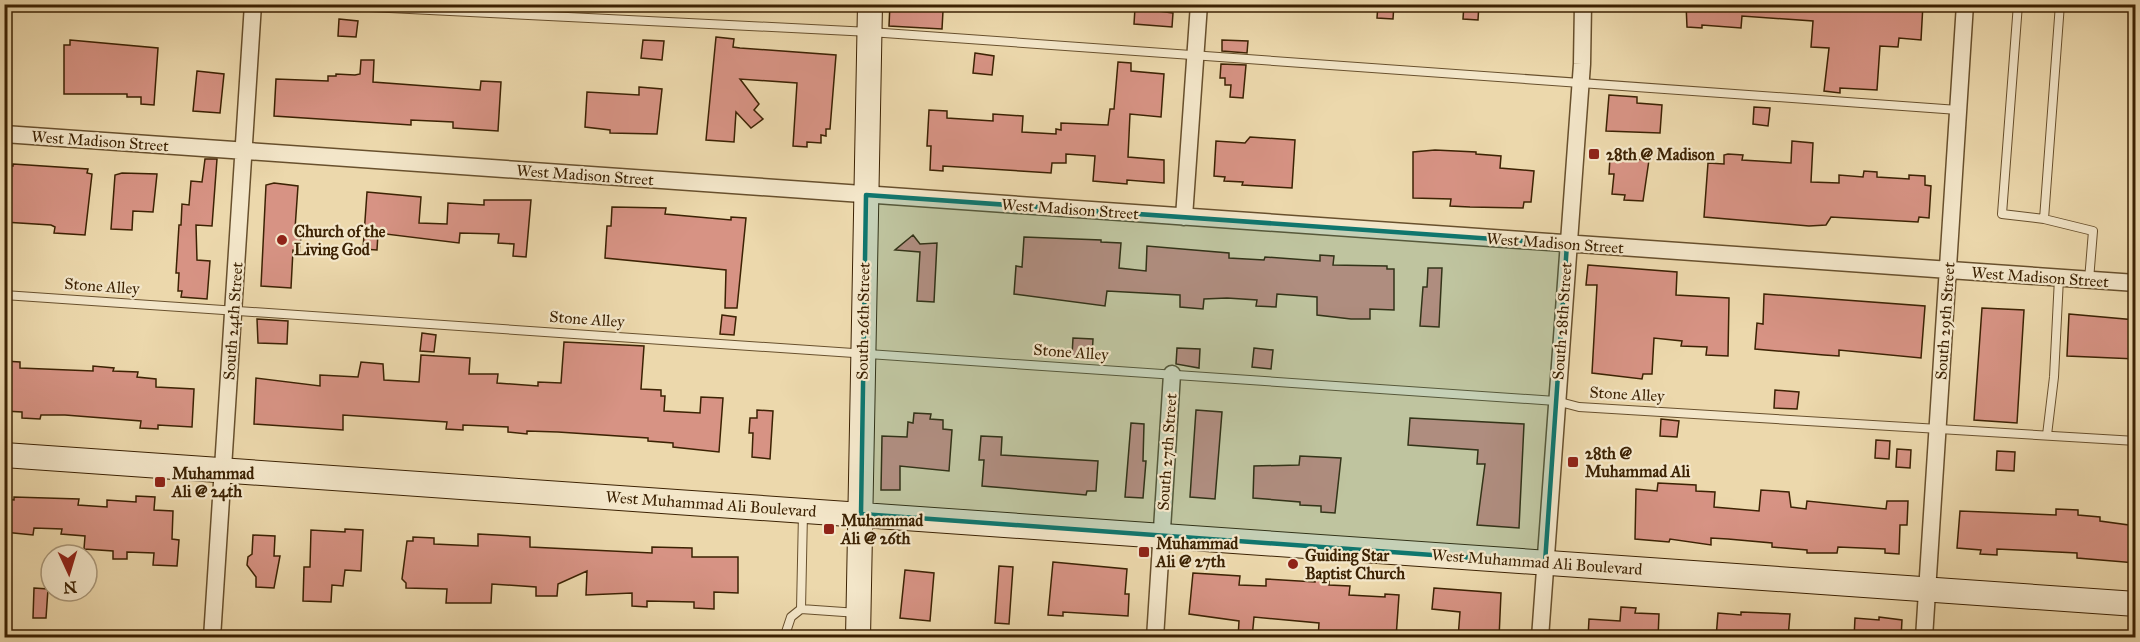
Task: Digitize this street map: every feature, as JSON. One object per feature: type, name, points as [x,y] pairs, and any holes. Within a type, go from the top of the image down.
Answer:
[{"type":"main road","name":"South 26th Street","points":[[858,638],[870,4]]},
{"type":"main road","name":"West Muhammad Ali Boulevard","points":[[4,455],[2136,604]]},
{"type":"street","name":"South 24th Street","points":[[212,638],[253,4]]},
{"type":"street","points":[[1184,217],[1199,4]]},
{"type":"street","name":"South 28th Street","points":[[1540,638],[1580,82],[1583,4]]},
{"type":"street","name":"South 29th Street","points":[[1924,638],[1965,4]]},
{"type":"street","name":"West Madison Street","points":[[4,134],[2136,283]]},
{"type":"street","name":"South 27th Street","points":[[1155,638],[1172,374]]},
{"type":"lane","points":[[309,4],[870,32],[1958,110]]},
{"type":"lane","points":[[2018,4],[2002,214],[2044,219],[2093,231],[2089,280]]},
{"type":"lane","points":[[2044,219],[2060,4]]},
{"type":"lane","points":[[2047,435],[2054,377],[2059,278]]},
{"type":"lane","name":"Stone Alley","points":[[4,295],[1556,401],[1579,407],[2136,441]]},
{"type":"lane","points":[[801,609],[803,510]]},
{"type":"lane","points":[[784,638],[791,617],[801,609],[858,613]]},
{"type":"highlighted area","points":[[866,195],[1567,244],[1545,563],[861,514]]},
{"type":"building","points":[[890,4],[908,4],[908,7],[943,11],[942,29],[889,26]]},
{"type":"building","points":[[1378,4],[1394,4],[1393,19],[1377,18]]},
{"type":"building","points":[[1464,4],[1479,4],[1478,20],[1463,19]]},
{"type":"building","points":[[1686,4],[1923,4],[1921,40],[1899,38],[1898,47],[1880,46],[1877,90],[1840,88],[1840,93],[1824,91],[1829,48],[1811,47],[1813,21],[1742,16],[1741,28],[1702,25],[1702,28],[1687,27]]},
{"type":"building","points":[[1135,8],[1173,13],[1172,27],[1134,24]]},
{"type":"building","points":[[339,19],[358,21],[356,37],[338,36]]},
{"type":"building","points":[[716,37],[734,39],[733,47],[836,55],[830,129],[826,129],[826,136],[821,135],[821,143],[807,142],[807,147],[793,146],[797,83],[740,79],[759,104],[754,110],[763,119],[751,128],[736,112],[734,142],[706,140]]},
{"type":"building","points":[[70,40],[158,48],[154,105],[141,104],[141,97],[127,97],[127,94],[64,94],[64,45],[70,45]]},
{"type":"building","points":[[643,40],[664,41],[662,60],[641,58]]},
{"type":"building","points":[[1222,40],[1248,41],[1247,53],[1222,51]]},
{"type":"building","points":[[975,53],[994,56],[992,75],[973,73]]},
{"type":"building","points":[[361,60],[374,60],[373,82],[480,90],[481,81],[501,82],[498,131],[453,128],[453,122],[411,120],[411,125],[274,116],[276,79],[328,81],[328,76],[336,76],[336,74],[360,74]]},
{"type":"building","points":[[1118,62],[1131,63],[1131,71],[1164,74],[1161,117],[1130,114],[1128,157],[1164,160],[1164,183],[1127,180],[1127,184],[1093,181],[1095,156],[1066,154],[1066,163],[1052,163],[1051,173],[943,166],[943,171],[930,170],[931,146],[927,146],[929,110],[947,111],[947,118],[993,121],[993,114],[1023,116],[1022,132],[1056,134],[1056,129],[1061,130],[1061,123],[1108,125],[1110,109],[1114,109]]},
{"type":"building","points":[[1221,64],[1246,65],[1243,98],[1230,97],[1231,85],[1225,85],[1225,78],[1220,78]]},
{"type":"building","points":[[197,71],[224,74],[220,113],[193,111]]},
{"type":"building","points":[[639,87],[662,89],[657,134],[610,133],[610,130],[585,127],[587,92],[639,95]]},
{"type":"building","points":[[1609,95],[1637,97],[1637,103],[1662,105],[1660,133],[1606,131]]},
{"type":"building","points":[[1754,107],[1770,108],[1768,126],[1753,124]]},
{"type":"building","points":[[1250,137],[1295,140],[1292,188],[1242,185],[1243,182],[1224,181],[1225,177],[1214,176],[1216,141],[1245,143]]},
{"type":"building","points":[[1792,141],[1813,143],[1811,182],[1839,183],[1839,175],[1863,177],[1864,171],[1877,172],[1877,177],[1909,179],[1909,175],[1925,176],[1925,185],[1931,186],[1929,218],[1919,217],[1918,222],[1831,217],[1826,225],[1809,226],[1704,217],[1708,163],[1724,164],[1724,155],[1728,154],[1743,155],[1742,160],[1791,163]]},
{"type":"building","points":[[1435,150],[1501,156],[1500,168],[1534,171],[1531,202],[1524,202],[1523,208],[1470,207],[1450,206],[1451,199],[1413,198],[1413,152]]},
{"type":"building","points":[[1610,158],[1649,160],[1643,201],[1624,200],[1625,195],[1612,194],[1614,174],[1609,174]]},
{"type":"building","points":[[205,159],[217,159],[212,226],[196,225],[197,260],[210,261],[207,299],[181,297],[182,291],[178,291],[179,273],[176,273],[182,204],[189,205],[191,181],[202,182]]},
{"type":"building","points":[[13,164],[88,169],[87,173],[92,174],[85,235],[54,233],[55,227],[51,225],[4,222],[4,166],[13,166]]},
{"type":"building","points":[[122,173],[157,174],[153,212],[133,211],[132,230],[111,229],[115,175]]},
{"type":"building","name":"Church of the Living God","points":[[274,183],[298,186],[295,229],[301,232],[300,251],[293,250],[291,288],[261,286],[266,185]]},
{"type":"building","points":[[367,192],[421,197],[419,223],[447,224],[448,203],[484,205],[484,200],[531,200],[526,257],[513,256],[514,244],[498,243],[499,234],[460,233],[459,243],[378,233],[377,250],[363,249]]},
{"type":"building","points":[[612,207],[666,208],[665,214],[731,220],[731,217],[746,218],[737,308],[725,308],[726,270],[605,258],[607,226],[611,226]]},
{"type":"building","points":[[913,235],[920,244],[937,243],[934,302],[917,301],[920,252],[895,250]]},
{"type":"building","points":[[1024,237],[1121,243],[1119,268],[1146,271],[1147,246],[1229,253],[1229,258],[1264,260],[1265,257],[1320,261],[1320,255],[1334,256],[1333,265],[1387,266],[1387,269],[1394,269],[1394,310],[1370,309],[1370,319],[1317,315],[1317,297],[1277,294],[1276,307],[1256,306],[1257,300],[1227,298],[1204,299],[1203,309],[1180,307],[1180,295],[1107,291],[1105,306],[1014,294],[1016,266],[1022,267]]},
{"type":"building","points":[[1588,265],[1677,272],[1676,295],[1729,298],[1728,356],[1706,355],[1707,347],[1681,346],[1682,341],[1654,338],[1652,374],[1643,374],[1642,379],[1592,373],[1597,285],[1586,285]]},
{"type":"building","points":[[1428,268],[1442,268],[1439,327],[1420,326],[1423,287],[1427,287]]},
{"type":"building","points":[[1764,294],[1925,306],[1921,358],[1839,350],[1839,356],[1755,349],[1757,323],[1763,324]]},
{"type":"building","points":[[1982,308],[2024,310],[2017,423],[1974,420]]},
{"type":"building","points":[[2069,314],[2136,320],[2136,359],[2067,356]]},
{"type":"building","points":[[722,315],[736,317],[734,335],[720,334]]},
{"type":"building","points":[[257,319],[288,321],[287,344],[258,343]]},
{"type":"building","points":[[422,333],[436,335],[434,352],[420,351]]},
{"type":"building","points":[[1073,338],[1093,339],[1092,357],[1072,356]]},
{"type":"building","points":[[564,342],[644,346],[641,389],[661,390],[661,396],[665,396],[664,411],[700,413],[701,397],[723,398],[719,452],[673,447],[673,443],[648,441],[648,438],[558,432],[527,431],[527,434],[508,432],[508,427],[463,425],[463,430],[446,429],[447,422],[343,415],[343,430],[254,424],[256,378],[320,386],[320,375],[358,377],[361,362],[383,364],[384,380],[419,382],[421,355],[470,358],[469,374],[498,374],[497,383],[538,386],[538,382],[561,383]]},
{"type":"building","points":[[1177,348],[1200,349],[1199,368],[1176,364]]},
{"type":"building","points":[[1254,348],[1273,350],[1271,369],[1252,367]]},
{"type":"building","points":[[4,361],[20,362],[20,368],[93,371],[93,366],[114,368],[113,371],[138,372],[137,377],[156,379],[156,387],[194,389],[192,427],[158,425],[158,429],[140,428],[141,421],[65,415],[41,415],[40,419],[22,418],[22,412],[4,411]]},
{"type":"building","points":[[1775,390],[1799,392],[1797,409],[1774,408]]},
{"type":"building","points":[[757,410],[773,411],[770,459],[752,457],[753,433],[749,433],[750,418],[757,418]]},
{"type":"building","points":[[1196,410],[1222,412],[1215,499],[1190,497]]},
{"type":"building","points":[[914,413],[931,414],[930,419],[943,420],[943,429],[952,430],[949,471],[900,466],[900,490],[881,490],[882,436],[907,437],[908,422],[913,423]]},
{"type":"building","points":[[1410,418],[1524,424],[1519,528],[1477,525],[1485,464],[1477,464],[1478,450],[1408,445]]},
{"type":"building","points":[[1661,419],[1679,421],[1677,437],[1660,436]]},
{"type":"building","points":[[1131,423],[1144,424],[1143,461],[1146,461],[1143,498],[1125,497]]},
{"type":"building","points":[[981,436],[1002,437],[1001,455],[1098,461],[1096,491],[1087,491],[1086,495],[982,486],[984,460],[979,460]]},
{"type":"building","points":[[1876,440],[1890,441],[1889,459],[1875,458]]},
{"type":"building","points":[[1897,449],[1911,450],[1910,468],[1896,467]]},
{"type":"building","points":[[1997,451],[2015,452],[2014,471],[1996,470]]},
{"type":"building","points":[[1300,456],[1341,458],[1335,513],[1321,512],[1321,506],[1300,505],[1300,502],[1253,498],[1254,466],[1299,465]]},
{"type":"building","points":[[1658,483],[1696,485],[1696,491],[1715,492],[1714,507],[1759,511],[1761,490],[1789,492],[1791,507],[1806,509],[1807,501],[1886,509],[1887,501],[1908,501],[1907,525],[1900,525],[1899,554],[1885,553],[1885,549],[1838,547],[1837,553],[1807,553],[1807,550],[1772,547],[1772,543],[1711,538],[1711,545],[1670,539],[1669,542],[1635,539],[1636,489],[1657,491]]},
{"type":"building","points":[[136,496],[155,497],[154,510],[173,511],[172,539],[179,540],[177,566],[153,565],[154,553],[127,552],[127,559],[113,559],[113,551],[99,550],[99,543],[84,543],[85,536],[61,534],[62,529],[34,528],[33,535],[4,532],[4,499],[14,500],[14,497],[79,499],[78,505],[107,507],[107,500],[136,502]]},
{"type":"building","points":[[2056,509],[2078,510],[2078,515],[2100,517],[2100,521],[2136,526],[2136,563],[2077,558],[2077,553],[1997,549],[1997,555],[1980,554],[1981,550],[1957,548],[1960,511],[2056,515]]},
{"type":"building","points":[[345,529],[363,530],[361,571],[345,570],[343,586],[332,585],[331,602],[303,601],[304,567],[310,567],[311,530],[345,532]]},
{"type":"building","points":[[478,534],[530,537],[530,547],[652,553],[652,547],[692,548],[692,557],[738,557],[738,593],[714,592],[714,609],[694,608],[694,602],[647,601],[647,607],[632,606],[632,593],[586,595],[587,571],[558,584],[557,596],[536,596],[536,587],[492,584],[491,603],[446,603],[447,589],[406,588],[406,583],[402,579],[407,541],[413,541],[413,537],[434,538],[434,544],[478,546]]},
{"type":"building","points":[[253,535],[275,536],[274,556],[280,556],[274,588],[256,587],[256,577],[247,565],[248,557],[252,554]]},
{"type":"building","points":[[1053,562],[1127,569],[1125,594],[1129,594],[1128,616],[1063,612],[1063,616],[1048,615]]},
{"type":"building","points":[[999,566],[1013,567],[1009,624],[995,623]]},
{"type":"building","points":[[905,570],[934,573],[930,621],[900,618]]},
{"type":"building","points":[[1193,573],[1240,576],[1239,585],[1266,586],[1266,579],[1315,582],[1315,579],[1329,580],[1329,585],[1350,586],[1349,595],[1385,597],[1385,594],[1399,595],[1396,638],[1318,638],[1319,623],[1254,617],[1252,638],[1238,638],[1239,621],[1189,614]]},
{"type":"building","points":[[34,588],[39,588],[39,603],[47,603],[46,618],[33,618]]},
{"type":"building","points":[[1434,588],[1501,593],[1499,638],[1458,638],[1460,612],[1432,609]]},
{"type":"building","points":[[1621,607],[1636,608],[1635,613],[1659,614],[1658,638],[1588,638],[1589,619],[1620,621]]},
{"type":"building","points":[[1741,612],[1790,614],[1788,638],[1716,638],[1718,613],[1741,615]]},
{"type":"building","points":[[1879,617],[1902,620],[1901,638],[1854,638],[1855,618],[1879,620]]},
{"type":"place","name":"28th @ Madison","points":[[1594,154]]},
{"type":"place","name":"Church of the Living God","points":[[282,240]]},
{"type":"place","name":"28th @ Muhammad Ali","points":[[1573,462]]},
{"type":"place","name":"Muhammad Ali @ 24th","points":[[160,482]]},
{"type":"place","name":"Muhammad Ali @ 26th","points":[[829,529]]},
{"type":"place","name":"Muhammad Ali @ 27th","points":[[1144,552]]},
{"type":"place","name":"Guiding Star Baptist Church","points":[[1293,564]]}]
